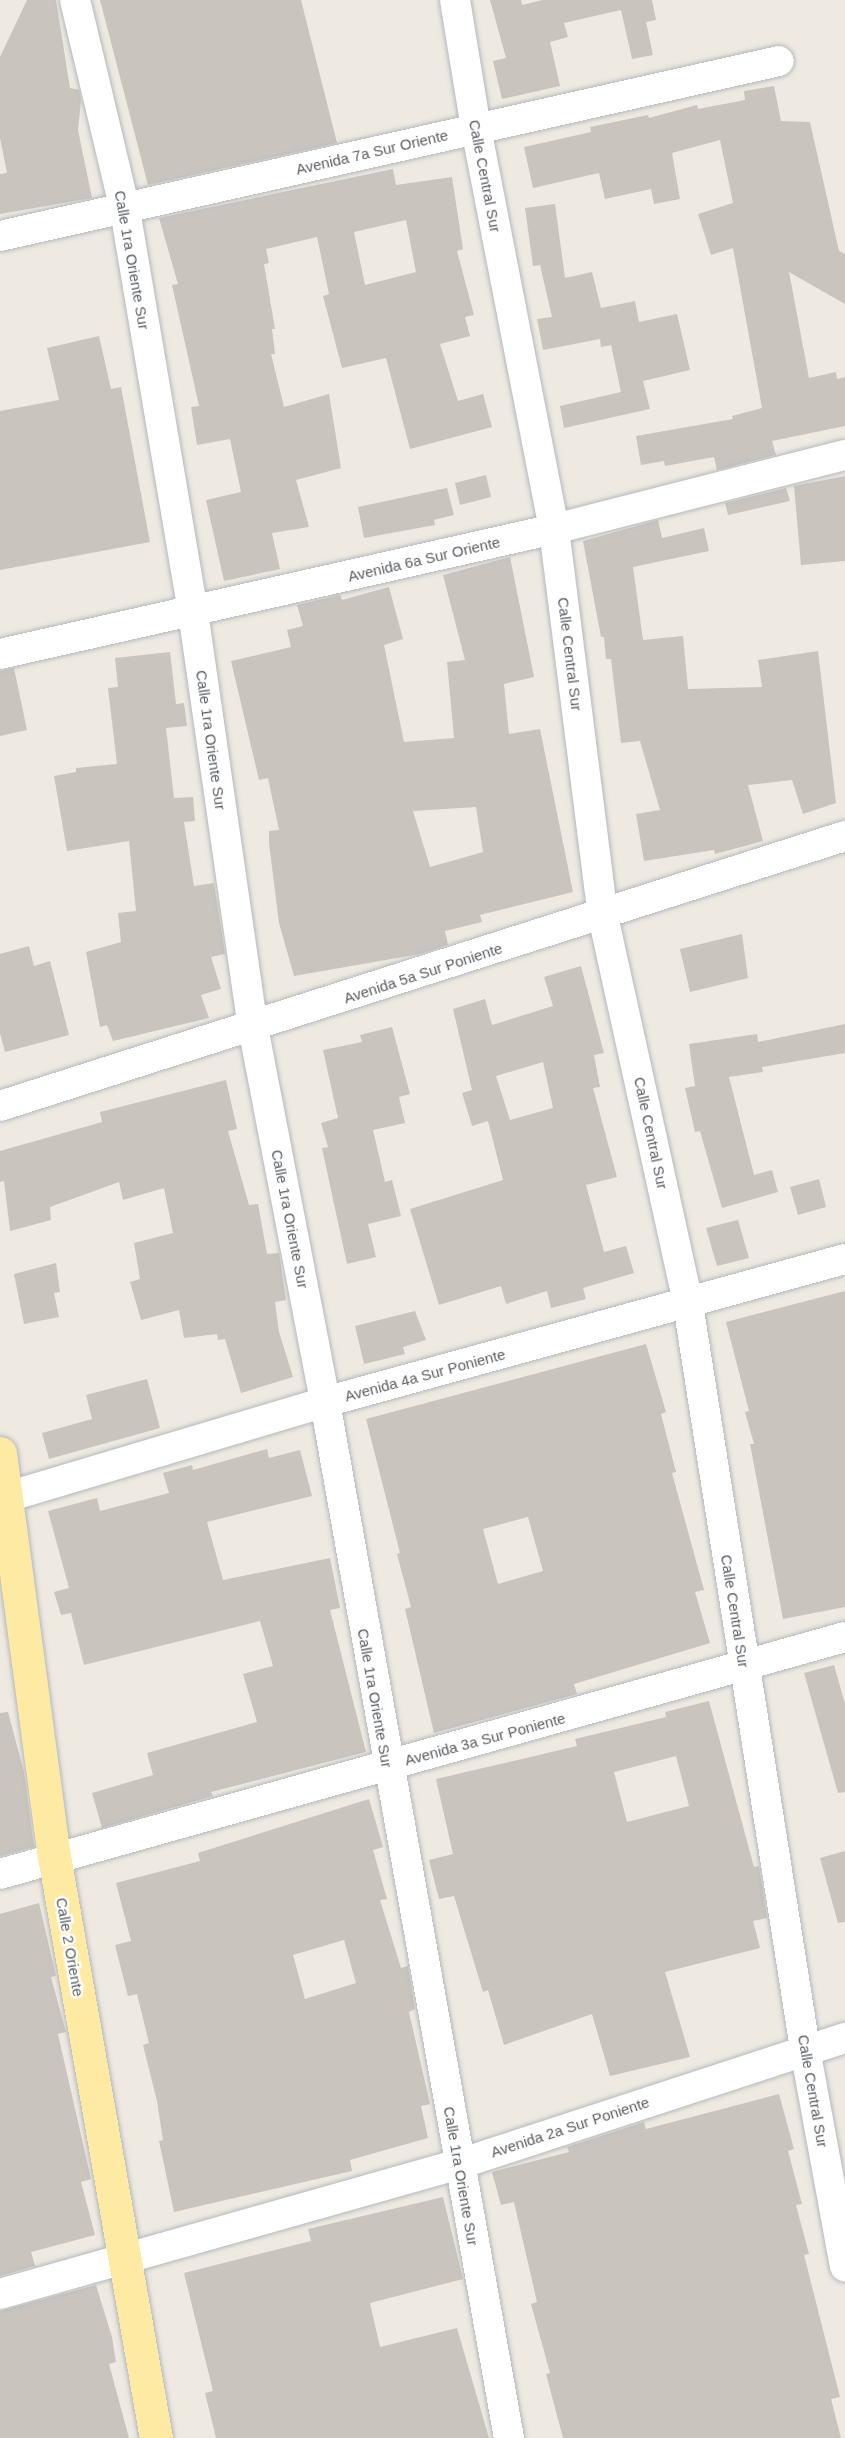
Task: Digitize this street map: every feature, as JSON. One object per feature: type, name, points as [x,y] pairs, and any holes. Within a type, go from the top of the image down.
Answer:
[{"type":"main road","name":"Calle 2 Oriente","points":[[0,1453],[3,1498],[54,1856],[156,2438]]},
{"type":"street","name":"Calle 1ra Oriente Sur","points":[[75,0],[125,210],[193,612],[253,1027],[325,1402],[387,1766],[509,2438]]},
{"type":"street","name":"Calle Central Sur","points":[[455,0],[476,128],[554,529],[603,916],[688,1304],[743,1668],[805,2049],[845,2266]]},
{"type":"street","name":"Avenida 7a Sur Oriente","points":[[0,236],[125,210],[476,128],[779,61]]},
{"type":"street","name":"Avenida 6a Sur Oriente","points":[[0,654],[554,529],[845,455]]},
{"type":"street","name":"Avenida 5a Sur Poniente","points":[[0,1106],[603,916],[845,837]]},
{"type":"street","name":"Avenida 4a Sur Poniente","points":[[3,1498],[325,1402],[845,1259]]},
{"type":"street","name":"Avenida 3a Sur Poniente","points":[[0,1874],[54,1856],[743,1668],[845,1637]]},
{"type":"street","name":"Avenida 2a Sur Poniente","points":[[0,2294],[459,2164],[805,2049],[845,2038]]},
{"type":"building","points":[[27,0],[56,0],[70,88],[79,90],[81,101],[78,130],[92,198],[0,214],[0,174],[7,173],[0,138],[0,57]]},
{"type":"building","points":[[100,0],[301,0],[337,143],[148,185]]},
{"type":"building","points":[[490,0],[521,0],[522,5],[542,0],[652,0],[656,20],[646,22],[653,55],[632,59],[621,10],[564,23],[568,37],[550,42],[560,86],[502,99],[493,61],[506,58]]},
{"type":"building","points":[[774,86],[781,121],[810,122],[839,251],[845,254],[845,304],[789,272],[809,378],[836,372],[837,379],[845,377],[845,426],[772,441],[776,455],[717,470],[714,457],[665,466],[664,461],[641,465],[636,436],[733,419],[732,416],[762,408],[733,248],[711,255],[698,214],[733,203],[720,140],[672,153],[680,199],[654,204],[651,189],[605,199],[599,173],[533,188],[524,147],[591,132],[590,127],[648,115],[649,118],[697,105],[698,109],[745,100],[744,91]]},
{"type":"building","points":[[393,169],[396,185],[452,177],[463,249],[457,251],[474,315],[465,317],[470,336],[440,344],[458,401],[483,394],[492,427],[410,449],[386,358],[342,368],[323,296],[329,294],[317,237],[266,249],[269,263],[264,264],[275,329],[272,329],[275,354],[271,354],[284,407],[329,394],[341,468],[296,480],[309,527],[272,533],[280,569],[224,581],[206,500],[241,492],[230,439],[197,445],[191,407],[199,406],[172,285],[178,284],[159,218]],"holes":[[[406,220],[416,272],[365,285],[354,232]]]},
{"type":"building","points":[[555,204],[565,278],[592,272],[601,308],[635,301],[639,322],[677,314],[690,370],[643,381],[650,409],[564,428],[560,406],[621,392],[611,345],[601,347],[600,339],[543,350],[537,319],[552,317],[540,265],[533,266],[525,208]]},
{"type":"building","points":[[99,336],[111,389],[121,387],[150,542],[0,570],[0,411],[59,400],[47,348]]},
{"type":"building","points":[[486,475],[491,497],[460,505],[455,483]]},
{"type":"building","points":[[845,476],[845,561],[801,565],[794,486]]},
{"type":"building","points":[[447,488],[454,515],[434,520],[435,525],[364,538],[358,507]]},
{"type":"building","points":[[786,488],[790,501],[728,515],[725,503]]},
{"type":"building","points":[[658,520],[662,538],[704,528],[709,551],[633,567],[643,640],[683,636],[688,689],[762,687],[758,660],[818,651],[836,803],[803,814],[792,780],[748,785],[763,841],[715,854],[714,850],[644,861],[636,814],[660,810],[640,741],[621,743],[611,659],[606,659],[604,637],[601,637],[583,541]]},
{"type":"building","points":[[510,557],[534,677],[504,684],[509,734],[540,729],[573,892],[480,915],[482,922],[445,931],[448,945],[420,954],[294,976],[279,923],[269,843],[269,831],[279,830],[268,778],[259,780],[231,661],[291,647],[287,630],[303,626],[297,605],[340,595],[342,600],[389,587],[403,639],[384,645],[404,742],[454,738],[447,662],[465,660],[443,575]],"holes":[[[476,807],[483,852],[430,867],[413,811]]]},
{"type":"building","points":[[170,652],[176,704],[184,703],[187,726],[166,728],[174,798],[193,797],[195,821],[184,822],[194,886],[214,883],[225,954],[211,957],[221,989],[201,995],[209,1018],[113,1041],[107,1025],[100,1027],[86,952],[121,942],[118,913],[136,911],[129,841],[67,851],[54,776],[76,772],[76,768],[117,764],[108,688],[118,687],[115,658]]},
{"type":"building","points":[[14,668],[27,730],[0,736],[0,671]]},
{"type":"building","points":[[742,934],[748,978],[690,992],[680,949]]},
{"type":"building","points":[[29,946],[34,966],[50,961],[69,1035],[5,1052],[0,1033],[0,954]]},
{"type":"building","points":[[581,966],[604,1053],[594,1055],[600,1087],[593,1088],[617,1177],[586,1185],[604,1252],[626,1246],[634,1273],[583,1288],[586,1299],[551,1308],[547,1291],[506,1304],[501,1286],[439,1305],[410,1209],[503,1180],[488,1121],[472,1126],[462,1093],[472,1090],[453,1009],[485,999],[492,1025],[553,1006],[544,977]],"holes":[[[543,1062],[553,1108],[510,1120],[496,1076]]]},
{"type":"building","points":[[845,1024],[845,1053],[762,1067],[763,1072],[729,1077],[754,1175],[772,1170],[778,1192],[722,1208],[700,1131],[695,1132],[685,1088],[695,1086],[689,1044],[757,1034],[758,1042]]},
{"type":"building","points":[[392,1027],[410,1094],[399,1097],[405,1123],[373,1130],[385,1182],[392,1180],[401,1216],[368,1224],[376,1257],[347,1264],[322,1148],[328,1147],[321,1123],[338,1118],[323,1050],[362,1042],[360,1035]]},
{"type":"building","points":[[226,1080],[237,1129],[228,1131],[249,1205],[258,1204],[267,1254],[279,1253],[286,1300],[275,1302],[279,1332],[293,1377],[241,1393],[225,1339],[218,1340],[217,1334],[184,1338],[179,1310],[141,1320],[130,1282],[140,1279],[134,1243],[173,1233],[164,1188],[123,1200],[119,1182],[50,1207],[51,1220],[10,1231],[4,1181],[0,1182],[0,1151],[102,1122],[100,1112]]},
{"type":"building","points":[[819,1179],[826,1207],[798,1215],[790,1187]]},
{"type":"building","points":[[738,1220],[749,1258],[717,1266],[706,1228]]},
{"type":"building","points":[[56,1263],[60,1292],[54,1293],[59,1317],[24,1324],[14,1274]]},
{"type":"building","points":[[845,1291],[845,1607],[783,1619],[750,1444],[754,1444],[745,1412],[749,1411],[726,1322]]},
{"type":"building","points":[[415,1311],[426,1340],[403,1347],[405,1354],[364,1364],[355,1326]]},
{"type":"building","points":[[646,1344],[666,1412],[661,1414],[676,1472],[672,1473],[704,1590],[695,1592],[710,1643],[574,1684],[577,1694],[434,1733],[405,1609],[411,1607],[397,1554],[400,1553],[366,1419]],"holes":[[[528,1517],[543,1571],[498,1584],[483,1529]]]},
{"type":"building","points":[[147,1379],[160,1428],[49,1459],[42,1433],[92,1419],[86,1395]]},
{"type":"building","points":[[267,1449],[269,1458],[300,1450],[312,1496],[207,1522],[223,1580],[330,1558],[340,1608],[330,1610],[366,1752],[211,1792],[213,1796],[102,1828],[92,1793],[153,1775],[147,1753],[257,1722],[243,1674],[273,1666],[260,1621],[84,1665],[71,1613],[61,1615],[54,1592],[69,1588],[48,1511],[97,1498],[100,1511],[169,1493],[163,1473],[192,1465],[193,1470]]},
{"type":"building","points":[[834,1665],[845,1704],[845,1792],[838,1793],[804,1673]]},
{"type":"building","points":[[709,1701],[754,1867],[759,1866],[767,1918],[753,1921],[760,1948],[665,1972],[690,2057],[610,2076],[592,2014],[504,2045],[488,1990],[483,1992],[454,1896],[439,1899],[429,1860],[453,1854],[436,1779],[577,1746],[575,1739],[666,1717],[665,1712]],"holes":[[[676,1756],[689,1806],[627,1822],[614,1772]]]},
{"type":"building","points":[[8,1712],[24,1772],[34,1847],[0,1856],[0,1713]]},
{"type":"building","points":[[369,1799],[383,1847],[373,1850],[387,1899],[380,1900],[401,1968],[408,1966],[415,2009],[409,2012],[430,2104],[421,2106],[428,2138],[350,2160],[352,2171],[174,2212],[159,2141],[163,2140],[157,2101],[143,2045],[149,2043],[137,1994],[128,1996],[115,1945],[131,1941],[116,1883],[200,1861],[198,1853]],"holes":[[[344,1940],[356,1983],[305,1999],[293,1955]]]},
{"type":"building","points":[[845,1851],[845,1922],[838,1923],[820,1858]]},
{"type":"building","points":[[39,1903],[56,1976],[51,1977],[66,2032],[58,2034],[91,2179],[81,2182],[95,2235],[31,2252],[35,2266],[0,2276],[0,1914]]},
{"type":"building","points":[[779,2094],[794,2149],[788,2151],[802,2204],[796,2205],[809,2254],[804,2255],[840,2397],[831,2399],[841,2438],[563,2438],[546,2374],[550,2373],[531,2304],[537,2302],[514,2202],[501,2205],[492,2172],[569,2152],[567,2147],[644,2122],[646,2129]]},
{"type":"building","points":[[443,2197],[463,2279],[370,2303],[380,2347],[457,2328],[489,2438],[216,2438],[205,2393],[213,2391],[184,2273],[311,2241],[308,2229]]},
{"type":"building","points":[[96,2285],[112,2337],[116,2362],[109,2364],[129,2438],[0,2438],[0,2311]]}]
